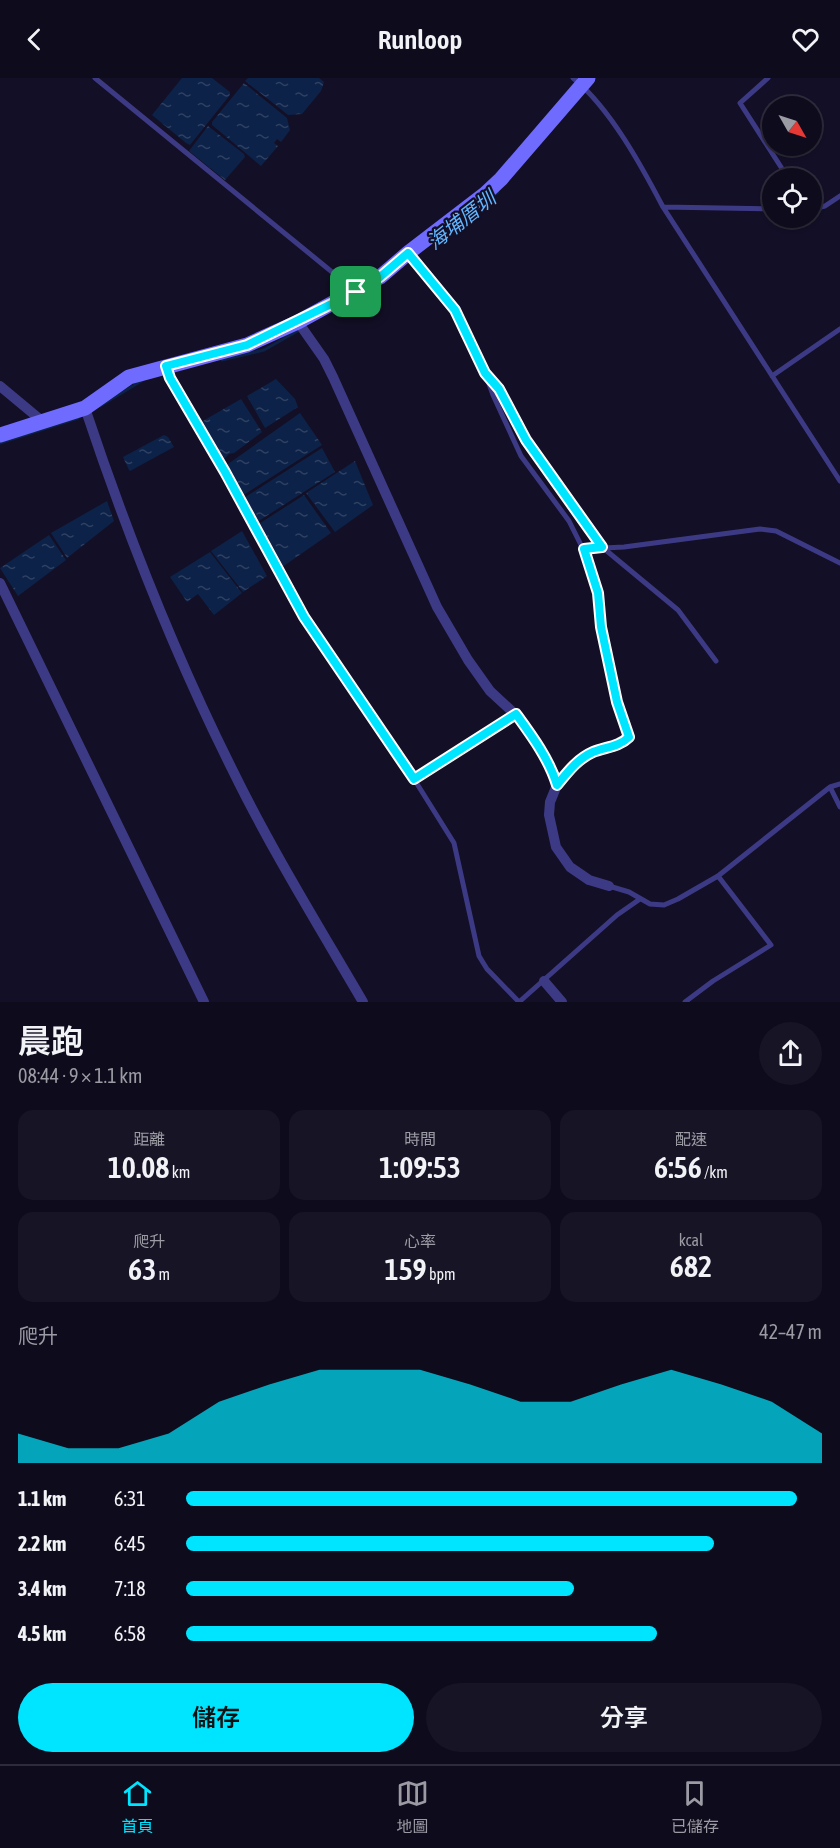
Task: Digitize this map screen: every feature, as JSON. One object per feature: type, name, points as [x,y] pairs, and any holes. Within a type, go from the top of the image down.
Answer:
[{"type":"street","points":[[0,435],[42,421],[87,414],[129,377],[168,372],[247,345],[356,292],[380,277],[493,186],[581,80]]},
{"type":"street","points":[[298,322],[324,358],[437,607],[468,660],[490,691],[516,714],[545,756],[553,772],[557,785],[550,802],[549,815],[556,847],[570,867],[589,880],[609,886]]},
{"type":"street","points":[[168,372],[304,617],[414,779]]},
{"type":"street","points":[[0,386],[42,421]]},
{"type":"street","points":[[87,414],[177,649],[232,770],[363,1002]]},
{"type":"street","points":[[0,583],[204,1002]]},
{"type":"street","points":[[544,981],[562,1002]]},
{"type":"lane","points":[[95,78],[356,292]]},
{"type":"lane","points":[[768,78],[740,103],[782,168]]},
{"type":"lane","points":[[581,80],[646,175],[663,207],[840,481]]},
{"type":"lane","points":[[822,206],[840,196]]},
{"type":"lane","points":[[663,207],[762,209]]},
{"type":"lane","points":[[408,253],[455,310],[521,456],[569,520],[584,549],[598,593],[601,627],[617,702],[629,737],[621,743],[591,752],[575,764],[557,785]]},
{"type":"lane","points":[[772,376],[840,329]]},
{"type":"lane","points":[[485,373],[499,389],[536,456],[602,547],[678,610],[716,661]]},
{"type":"lane","points":[[584,549],[624,547],[759,529],[776,531],[840,563]]},
{"type":"lane","points":[[516,714],[414,779],[454,843],[479,956],[519,1002],[617,915],[640,899]]},
{"type":"lane","points":[[609,886],[629,892],[650,904],[664,905],[718,876],[830,788],[840,784]]},
{"type":"lane","points":[[830,788],[840,807]]},
{"type":"lane","points":[[685,1002],[712,981],[771,945],[718,876]]},
{"type":"water","points":[[182,78],[212,78],[230,92],[230,95],[190,145],[152,115]]},
{"type":"water","points":[[248,78],[319,78],[324,82],[321,91],[302,114],[288,115],[245,81]]},
{"type":"water","points":[[244,83],[287,118],[290,130],[281,142],[277,139],[274,143],[278,146],[261,166],[212,125],[212,122]]},
{"type":"water","points":[[208,126],[245,157],[225,180],[189,151]]},
{"type":"water","points":[[276,379],[295,399],[298,407],[265,428],[247,396]]},
{"type":"water","points":[[241,399],[262,432],[234,453],[229,454],[219,464],[196,425]]},
{"type":"water","points":[[300,413],[322,445],[237,499],[221,471]]},
{"type":"water","points":[[164,435],[174,447],[130,471],[123,457]]},
{"type":"water","points":[[322,448],[335,472],[254,524],[239,501]]},
{"type":"water","points":[[355,461],[373,505],[335,532],[306,493]]},
{"type":"water","points":[[304,495],[331,533],[278,570],[254,527]]},
{"type":"water","points":[[107,501],[114,521],[67,558],[51,533]]},
{"type":"water","points":[[242,531],[267,576],[243,592],[211,551]]},
{"type":"water","points":[[49,535],[66,560],[18,596],[0,568]]},
{"type":"water","points":[[210,552],[242,593],[214,615],[198,594],[187,602],[170,577]]},
{"type":"waterway","name":"海埔厝圳","points":[[480,207],[498,192]]},
{"type":"waterway","name":"海埔厝圳","points":[[222,360],[264,350],[301,329]]},
{"type":"waterway","name":"海埔厝圳","points":[[100,406],[143,380]]},
{"type":"waterway","name":"海埔厝圳","points":[[0,443],[78,418]]},
{"type":"route","points":[[408,253],[455,310],[485,373],[499,389],[526,440],[602,547],[584,549],[598,593],[601,627],[617,702],[629,737],[621,743],[591,752],[575,764],[557,785],[545,756],[516,714],[414,779],[304,617],[225,472],[170,378],[166,366],[247,345],[356,292],[380,277],[408,253]]}]
